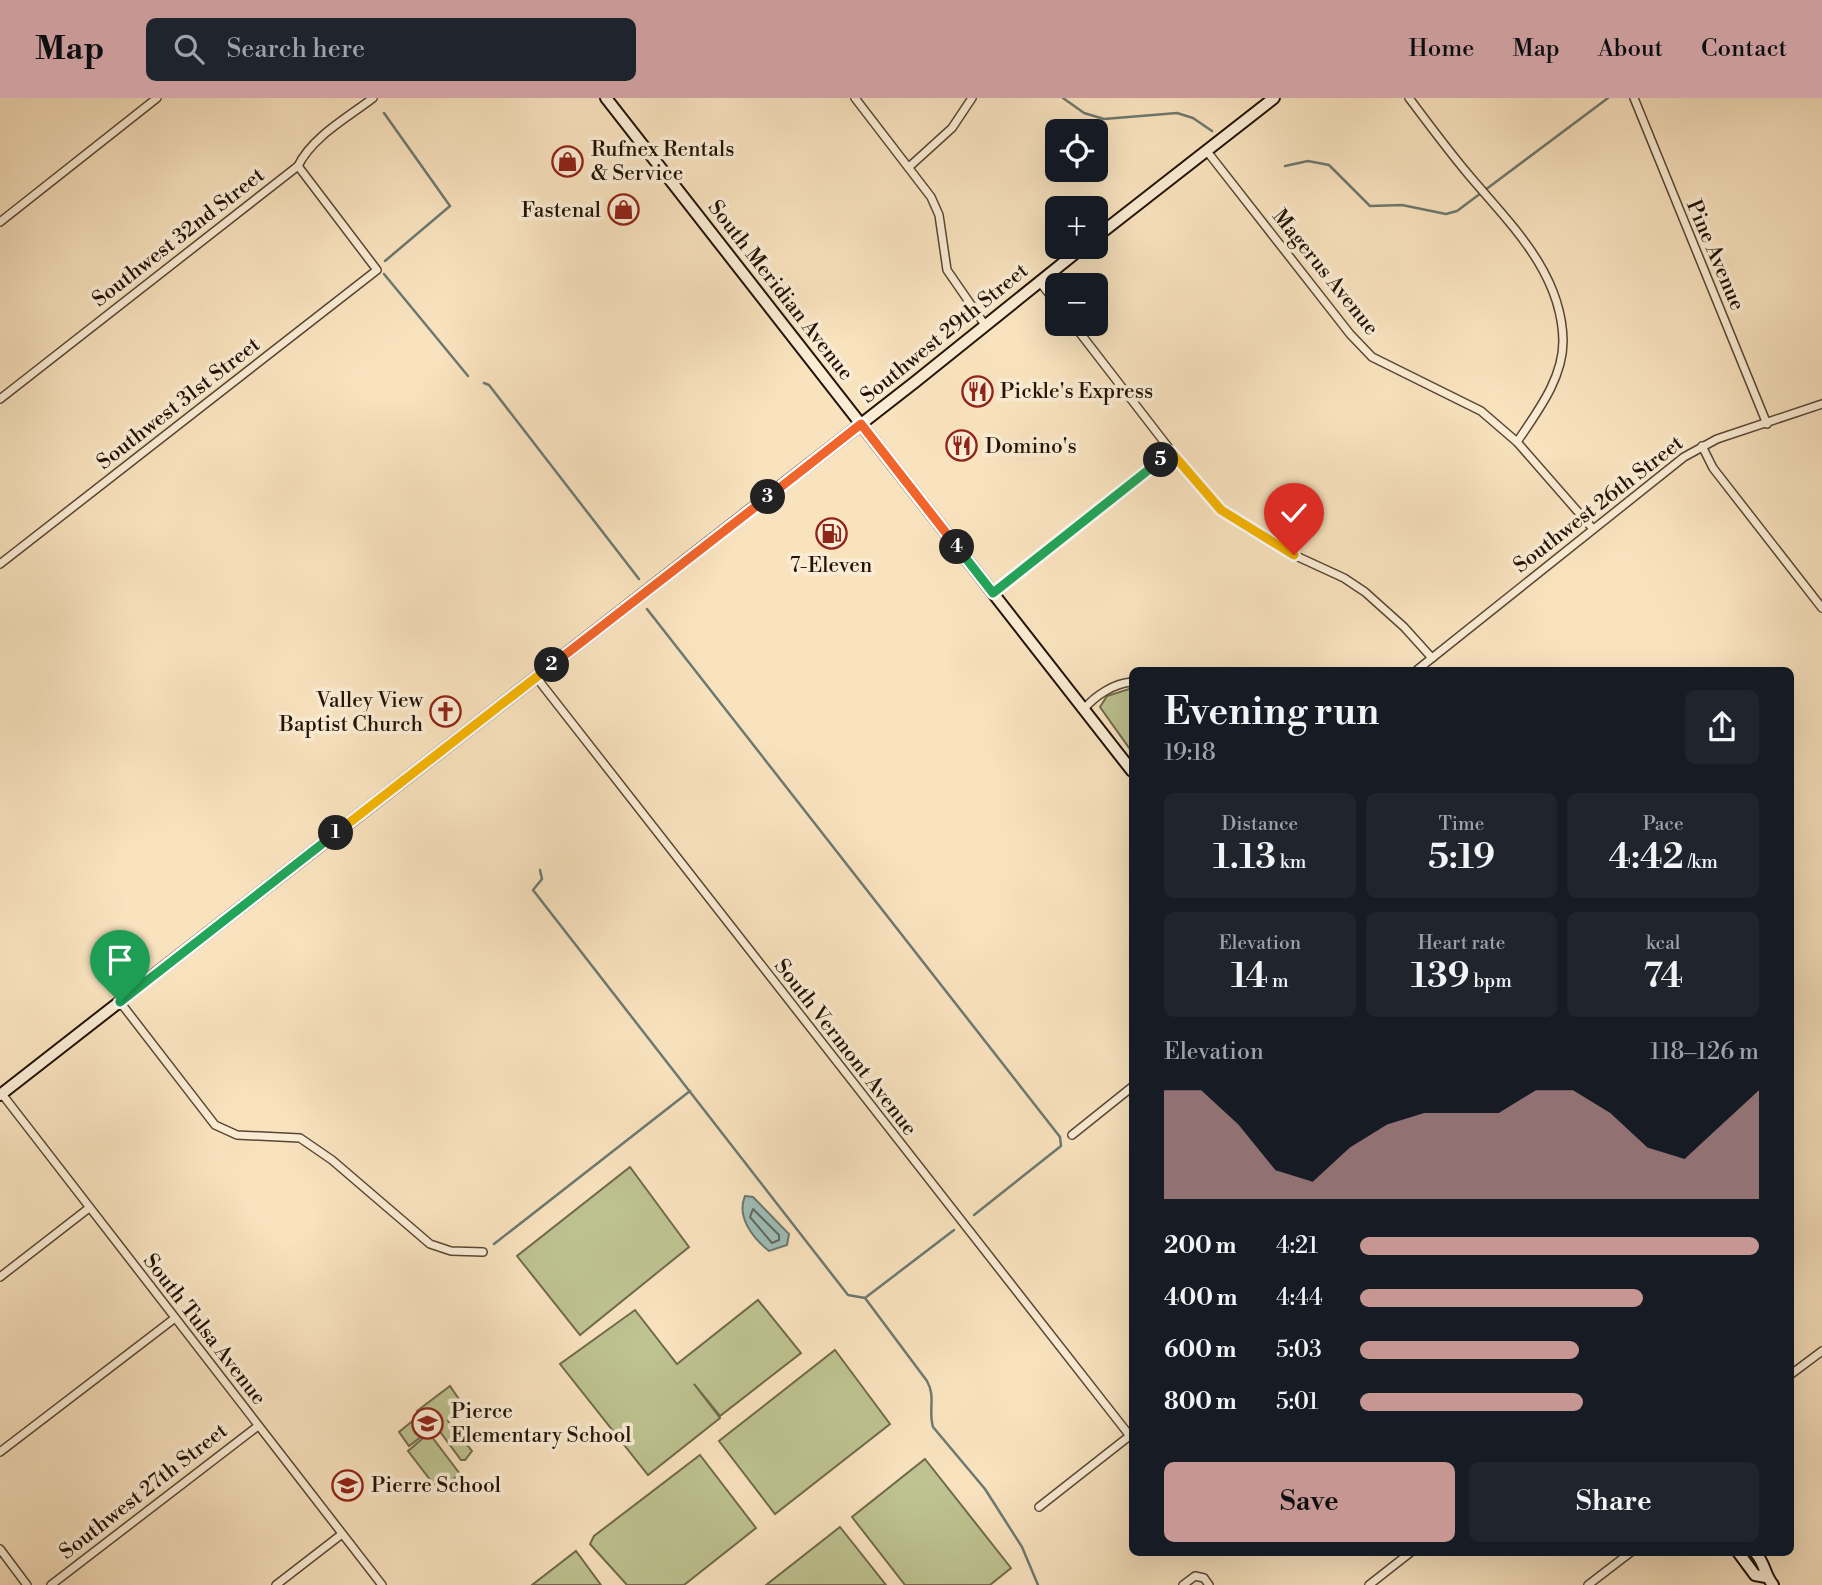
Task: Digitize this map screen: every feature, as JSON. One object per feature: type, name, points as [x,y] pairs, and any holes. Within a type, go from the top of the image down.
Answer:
[{"type":"main road","name":"South Meridian Avenue","points":[[606,98],[1129,767]]},
{"type":"main road","points":[[1108,228],[1274,98]]},
{"type":"main road","name":"Southwest 29th Street","points":[[1,1094],[861,424],[1067,259]]},
{"type":"main road","points":[[1741,1556],[1755,1574],[1769,1581]]},
{"type":"main road","points":[[1758,1556],[1766,1566],[1769,1581]]},
{"type":"street","points":[[0,222],[157,98]]},
{"type":"street","name":"Southwest 32nd Street","points":[[0,399],[298,166],[304,152],[373,98]]},
{"type":"street","points":[[855,98],[932,197],[939,215],[947,270],[985,325]]},
{"type":"street","points":[[909,167],[952,128],[972,98]]},
{"type":"street","points":[[1409,98],[1515,228],[1543,268],[1558,305],[1563,342],[1556,376],[1517,442]]},
{"type":"street","name":"Pine Avenue","points":[[1634,98],[1680,217],[1768,424]]},
{"type":"street","name":"Magerus Avenue","points":[[1206,150],[1350,334],[1372,357],[1481,411],[1517,442],[1593,529]]},
{"type":"street","name":"Southwest 31st Street","points":[[0,564],[377,270],[298,166]]},
{"type":"street","points":[[1039,281],[1045,289]]},
{"type":"street","points":[[1082,336],[1171,452],[1221,510],[1294,555],[1344,578],[1384,608],[1432,658]]},
{"type":"street","name":"Southwest 26th Street","points":[[1421,667],[1702,446],[1822,404]]},
{"type":"street","points":[[1702,446],[1713,468],[1822,608]]},
{"type":"street","points":[[993,593],[1171,452]]},
{"type":"street","name":"South Vermont Avenue","points":[[536,677],[1129,1432]]},
{"type":"street","points":[[1084,709],[1099,695],[1129,682]]},
{"type":"street","points":[[120,1002],[215,1125],[237,1135],[290,1135],[307,1141],[430,1244],[467,1253],[483,1252]]},
{"type":"street","points":[[1072,1135],[1129,1089]]},
{"type":"street","name":"South Tulsa Avenue","points":[[1,1094],[382,1585]]},
{"type":"street","points":[[0,1277],[89,1208]]},
{"type":"street","points":[[467,1253],[474,1259]]},
{"type":"street","points":[[0,1452],[175,1318]]},
{"type":"street","points":[[1794,1372],[1822,1351]]},
{"type":"street","name":"Southwest 27th Street","points":[[51,1585],[258,1426]]},
{"type":"street","points":[[1039,1507],[1129,1437]]},
{"type":"street","points":[[276,1585],[342,1534]]},
{"type":"street","points":[[0,1549],[27,1585]]},
{"type":"street","points":[[1369,1585],[1406,1556]]},
{"type":"street","points":[[1588,1585],[1625,1556]]},
{"type":"street","points":[[1183,1585],[1195,1576],[1204,1578],[1209,1585]]},
{"type":"green space","points":[[1129,689],[1129,748],[1100,707],[1107,696]]},
{"type":"green space","points":[[630,1167],[689,1247],[580,1335],[517,1256]]},
{"type":"green space","points":[[758,1300],[801,1353],[720,1416],[694,1384],[720,1418],[648,1475],[560,1364],[635,1310],[677,1364]]},
{"type":"green space","points":[[835,1350],[890,1424],[775,1514],[719,1441]]},
{"type":"green space","points":[[450,1386],[465,1408],[448,1421],[472,1451],[465,1460],[461,1460],[438,1429],[423,1424],[417,1411]]},
{"type":"green space","points":[[415,1419],[426,1433],[409,1446],[399,1432]]},
{"type":"green space","points":[[429,1433],[460,1474],[438,1490],[408,1451]]},
{"type":"green space","points":[[700,1455],[756,1528],[684,1585],[627,1585],[590,1544],[594,1536]]},
{"type":"green space","points":[[925,1459],[1011,1568],[990,1585],[905,1585],[852,1517]]},
{"type":"green space","points":[[840,1527],[886,1585],[766,1585]]},
{"type":"green space","points":[[576,1551],[601,1585],[532,1585]]},
{"type":"water","points":[[745,1196],[753,1197],[789,1234],[787,1245],[769,1251],[757,1240],[744,1219]]},
{"type":"waterway","points":[[1063,98],[1084,113],[1104,119],[1177,113],[1193,118],[1212,131]]},
{"type":"waterway","points":[[1285,166],[1308,161],[1329,165],[1370,206],[1402,205],[1446,214],[1457,211],[1608,98]]},
{"type":"waterway","points":[[384,113],[450,206],[385,261]]},
{"type":"waterway","points":[[384,274],[468,376]]},
{"type":"waterway","points":[[484,383],[489,385],[639,579]]},
{"type":"waterway","points":[[647,609],[1060,1137],[1061,1146],[974,1215]]},
{"type":"waterway","points":[[540,870],[542,879],[533,890],[848,1295],[865,1298],[927,1381],[931,1393],[933,1427],[985,1489],[1022,1547],[1038,1585]]},
{"type":"waterway","points":[[494,1244],[690,1091]]},
{"type":"waterway","points":[[865,1298],[954,1230]]},
{"type":"place","name":"Rufnex Rentals & Service","points":[[568,161]]},
{"type":"place","name":"Fastenal","points":[[624,210]]},
{"type":"place","name":"Pickle's Express","points":[[977,391]]},
{"type":"place","name":"Domino's","points":[[962,446]]},
{"type":"place","name":"7-Eleven","points":[[831,533]]},
{"type":"place","name":"Valley View Baptist Church","points":[[446,712]]},
{"type":"place","name":"Pierce Elementary School","points":[[428,1423]]},
{"type":"place","name":"Pierre School","points":[[348,1485]]},
{"type":"route","points":[[120,1002],[861,424],[993,593],[1171,452],[1221,510],[1294,555]]}]
